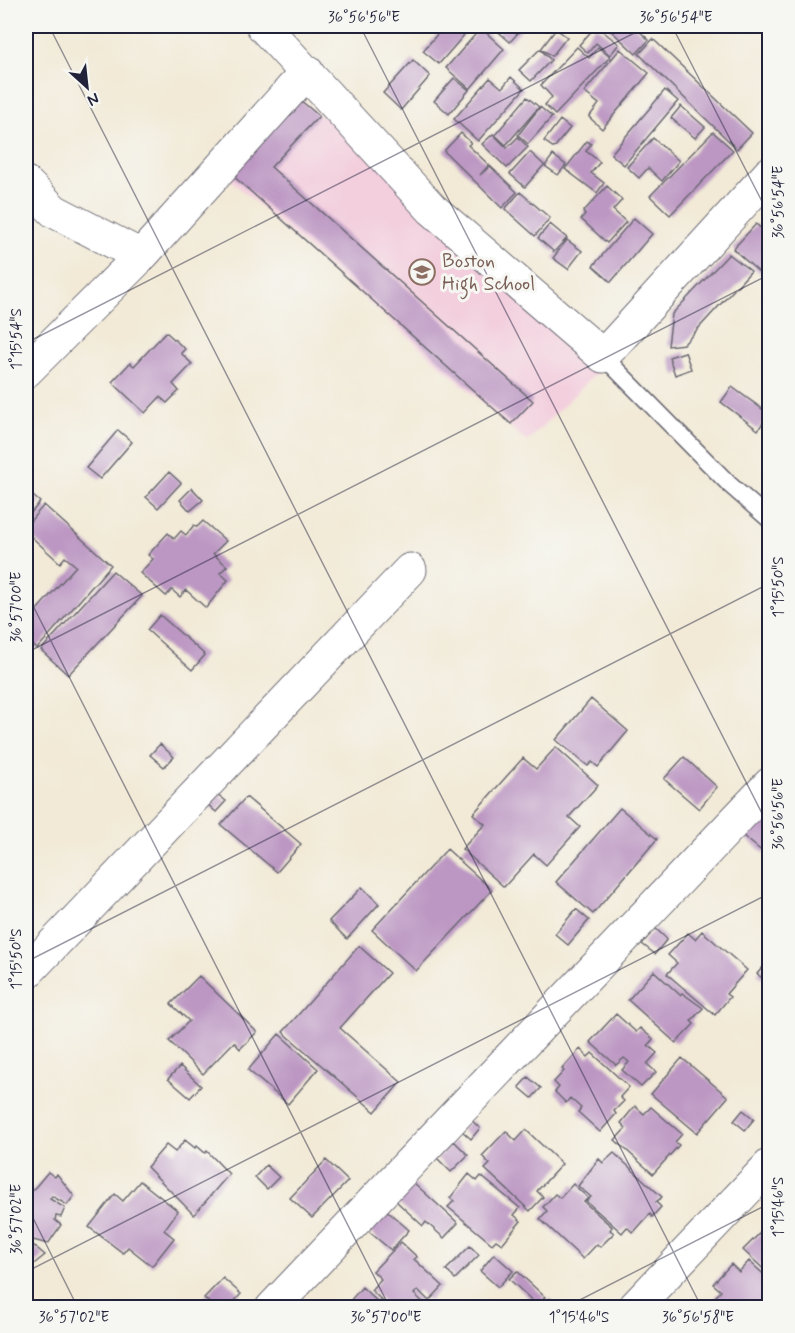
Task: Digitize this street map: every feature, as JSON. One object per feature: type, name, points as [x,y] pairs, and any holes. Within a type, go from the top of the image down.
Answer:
[{"type":"street","points":[[263,26],[432,209],[603,356],[770,173]]},
{"type":"street","points":[[26,371],[141,256],[307,72]]},
{"type":"street","points":[[26,183],[54,211],[141,256]]},
{"type":"street","points":[[26,973],[410,570]]},
{"type":"street","points":[[272,1308],[770,784]]},
{"type":"street","points":[[634,1308],[770,1165]]},
{"type":"lane","points":[[603,356],[730,485],[770,520]]},
{"type":"shaded area","name":"Boston High School","points":[[302,100],[320,117],[345,111],[603,366],[527,442],[229,179]]},
{"type":"building","points":[[444,26],[472,26],[439,64],[423,51]]},
{"type":"building","points":[[492,26],[524,26],[510,42]]},
{"type":"building","points":[[596,26],[619,44],[610,55],[596,43],[588,53],[579,45]]},
{"type":"building","points":[[606,26],[634,26],[649,40],[636,54]]},
{"type":"building","points":[[481,28],[504,49],[470,89],[446,68]]},
{"type":"building","points":[[556,29],[567,37],[552,56],[541,49]]},
{"type":"building","points":[[653,39],[752,133],[737,149],[639,54]]},
{"type":"building","points":[[577,47],[589,58],[598,47],[610,57],[555,115],[545,105],[552,97],[541,85]]},
{"type":"building","points":[[540,49],[551,60],[531,81],[519,70]]},
{"type":"building","points":[[620,49],[649,73],[602,129],[589,117],[599,104],[584,92]]},
{"type":"building","points":[[413,60],[430,76],[401,110],[383,93]]},
{"type":"building","points":[[511,77],[524,89],[478,141],[454,119],[490,78],[502,88]]},
{"type":"building","points":[[454,78],[469,90],[449,114],[434,101]]},
{"type":"building","points":[[665,90],[678,101],[624,165],[611,154]]},
{"type":"building","points":[[527,97],[539,107],[506,145],[495,135]]},
{"type":"building","points":[[299,99],[319,116],[271,167],[533,401],[511,424],[231,174]]},
{"type":"building","points":[[681,106],[705,127],[695,138],[671,118]]},
{"type":"building","points":[[540,107],[552,117],[528,144],[518,135]]},
{"type":"building","points":[[560,120],[570,128],[554,148],[544,141]]},
{"type":"building","points":[[713,132],[733,150],[670,215],[650,196]]},
{"type":"building","points":[[461,133],[471,143],[468,145],[489,165],[480,175],[490,166],[517,192],[502,208],[444,151]]},
{"type":"building","points":[[493,134],[507,148],[518,137],[528,147],[507,168],[482,144]]},
{"type":"building","points":[[653,138],[679,161],[662,181],[648,168],[639,178],[627,167]]},
{"type":"building","points":[[587,141],[591,144],[586,151],[600,162],[591,173],[604,183],[597,193],[565,169]]},
{"type":"building","points":[[530,152],[544,165],[525,187],[510,174]]},
{"type":"building","points":[[553,155],[566,165],[558,175],[545,166]]},
{"type":"building","points":[[607,186],[622,200],[613,210],[626,222],[607,243],[581,219],[585,215],[583,212]]},
{"type":"building","points":[[520,192],[550,218],[535,236],[505,209]]},
{"type":"building","points":[[634,218],[652,234],[611,282],[593,266]]},
{"type":"building","points":[[550,224],[567,238],[554,252],[538,238]]},
{"type":"building","points":[[756,224],[770,236],[770,282],[733,249]]},
{"type":"building","points":[[567,240],[582,251],[568,269],[553,258]]},
{"type":"building","points":[[729,254],[751,271],[684,344],[668,346],[672,314]]},
{"type":"building","points":[[166,332],[185,349],[181,353],[192,364],[173,384],[179,391],[167,403],[160,397],[145,413],[112,382],[130,363],[134,366]]},
{"type":"building","points":[[685,352],[691,369],[675,375],[669,357]]},
{"type":"building","points":[[732,387],[769,414],[758,430],[721,402]]},
{"type":"building","points":[[118,430],[132,442],[100,479],[86,468]]},
{"type":"building","points":[[169,472],[181,483],[158,508],[146,497]]},
{"type":"building","points":[[192,488],[203,500],[190,511],[180,500]]},
{"type":"building","points":[[26,490],[40,502],[26,519]]},
{"type":"building","points":[[44,505],[111,565],[37,649],[26,639],[26,603],[35,612],[76,566],[65,557],[60,563],[26,532],[26,526]]},
{"type":"building","points":[[203,521],[226,541],[213,554],[227,566],[220,573],[228,580],[206,608],[186,590],[180,597],[172,590],[166,596],[140,573],[153,559],[148,555],[168,533],[174,539],[181,531],[186,535],[194,525],[197,527]]},
{"type":"building","points":[[113,571],[142,596],[68,675],[41,650]]},
{"type":"building","points":[[160,615],[205,655],[192,670],[147,630]]},
{"type":"building","points":[[591,699],[628,731],[598,767],[592,762],[588,766],[556,740]]},
{"type":"building","points":[[160,744],[174,757],[164,767],[150,755]]},
{"type":"building","points":[[556,747],[598,785],[569,817],[580,827],[546,865],[534,854],[504,887],[462,849],[485,824],[473,814],[523,758],[536,769]]},
{"type":"building","points":[[684,757],[717,787],[699,809],[664,779]]},
{"type":"building","points":[[216,793],[226,801],[216,812],[207,804]]},
{"type":"building","points":[[246,797],[301,844],[277,872],[221,825]]},
{"type":"building","points":[[620,808],[657,839],[593,914],[556,882]]},
{"type":"building","points":[[763,810],[770,815],[770,846],[764,853],[742,835]]},
{"type":"building","points":[[447,849],[492,890],[416,971],[372,930]]},
{"type":"building","points":[[362,887],[379,904],[347,939],[329,921]]},
{"type":"building","points":[[576,909],[589,920],[568,945],[555,934]]},
{"type":"building","points":[[655,928],[667,939],[655,954],[642,944]]},
{"type":"building","points":[[702,931],[747,970],[726,994],[730,997],[715,1015],[667,974],[677,963],[668,955],[688,933],[695,939]]},
{"type":"building","points":[[359,946],[389,973],[340,1028],[401,1082],[375,1112],[283,1032]]},
{"type":"building","points":[[770,959],[770,984],[757,974]]},
{"type":"building","points":[[654,971],[680,995],[682,993],[703,1008],[691,1021],[694,1024],[676,1043],[628,1000]]},
{"type":"building","points":[[199,976],[257,1032],[240,1049],[234,1042],[203,1074],[169,1041],[189,1021],[171,1004]]},
{"type":"building","points":[[616,1014],[636,1032],[640,1028],[653,1039],[648,1045],[657,1053],[647,1064],[656,1072],[641,1087],[622,1070],[629,1062],[624,1058],[616,1065],[590,1042]]},
{"type":"building","points":[[279,1034],[318,1069],[288,1104],[248,1070]]},
{"type":"building","points":[[580,1049],[588,1057],[592,1053],[629,1087],[620,1097],[624,1101],[614,1111],[616,1114],[600,1132],[578,1112],[581,1108],[570,1098],[566,1103],[555,1092],[559,1087],[554,1082]]},
{"type":"building","points":[[682,1058],[728,1097],[697,1133],[651,1094]]},
{"type":"building","points":[[180,1066],[201,1086],[190,1098],[168,1079]]},
{"type":"building","points":[[528,1077],[541,1088],[532,1098],[519,1087]]},
{"type":"building","points":[[635,1106],[644,1114],[651,1107],[682,1134],[675,1142],[679,1145],[653,1174],[615,1140],[626,1128],[621,1123]]},
{"type":"building","points":[[743,1110],[754,1119],[745,1130],[734,1121]]},
{"type":"building","points":[[471,1120],[480,1128],[471,1139],[461,1130]]},
{"type":"building","points":[[526,1130],[562,1164],[537,1191],[543,1197],[530,1211],[485,1169],[490,1164],[482,1156],[506,1131],[516,1141]]},
{"type":"building","points":[[185,1140],[205,1153],[207,1151],[229,1174],[194,1215],[147,1167],[166,1145],[175,1152]]},
{"type":"building","points":[[454,1141],[468,1155],[451,1172],[437,1158]]},
{"type":"building","points":[[614,1153],[662,1197],[656,1202],[661,1207],[652,1217],[650,1214],[633,1233],[627,1227],[622,1233],[586,1201],[591,1197],[578,1186],[599,1159],[603,1163]]},
{"type":"building","points":[[326,1160],[348,1181],[312,1218],[290,1198]]},
{"type":"building","points":[[266,1165],[279,1177],[267,1189],[255,1177]]},
{"type":"building","points":[[48,1172],[55,1177],[57,1174],[74,1196],[67,1205],[52,1196],[50,1199],[65,1208],[61,1217],[56,1216],[55,1220],[61,1225],[48,1244],[33,1240],[32,1244],[45,1255],[30,1267],[34,1271],[26,1280],[26,1184],[32,1191]]},
{"type":"building","points":[[469,1174],[477,1181],[481,1176],[520,1208],[514,1215],[521,1221],[502,1244],[496,1240],[492,1244],[448,1207],[454,1201],[450,1198]]},
{"type":"building","points":[[140,1181],[178,1211],[164,1230],[174,1238],[152,1266],[128,1247],[123,1253],[89,1227],[115,1194],[123,1201]]},
{"type":"building","points":[[413,1182],[458,1223],[444,1238],[426,1222],[423,1226],[396,1201]]},
{"type":"building","points":[[573,1184],[588,1198],[584,1202],[612,1227],[610,1230],[614,1233],[600,1247],[597,1244],[583,1259],[540,1219],[547,1211],[543,1207],[555,1194],[560,1198]]},
{"type":"building","points":[[385,1209],[409,1230],[391,1250],[367,1230]]},
{"type":"building","points":[[770,1223],[770,1275],[743,1250]]},
{"type":"building","points":[[401,1242],[417,1257],[414,1259],[443,1286],[429,1301],[418,1290],[414,1294],[425,1304],[422,1308],[390,1308],[371,1290],[381,1279],[373,1271]]},
{"type":"building","points":[[470,1246],[479,1255],[455,1279],[446,1270]]},
{"type":"building","points":[[494,1254],[513,1271],[498,1287],[480,1271]]},
{"type":"building","points":[[749,1261],[770,1280],[770,1308],[727,1308],[715,1297],[721,1291],[713,1284],[731,1264],[739,1272]]},
{"type":"building","points":[[517,1271],[545,1297],[538,1306],[509,1279]]},
{"type":"building","points":[[223,1278],[241,1294],[228,1308],[225,1305],[215,1308],[204,1298]]},
{"type":"building","points":[[362,1287],[384,1308],[344,1308]]},
{"type":"building","points":[[550,1299],[559,1308],[543,1308]]},
{"type":"place","name":"Boston High School","points":[[422,272]]}]
